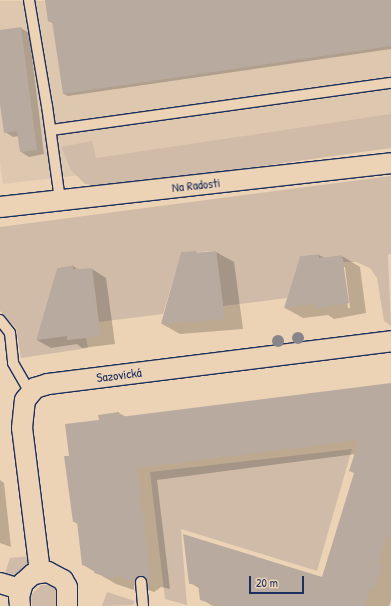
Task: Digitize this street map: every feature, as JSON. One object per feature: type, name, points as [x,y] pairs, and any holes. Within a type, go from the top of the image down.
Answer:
[{"type":"street","name":"Na Radosti","points":[[0,207],[391,163]]},
{"type":"street","name":"Sazovická","points":[[30,393],[48,384],[391,341]]},
{"type":"street","points":[[30,393],[22,409],[22,428],[40,572]]},
{"type":"street","points":[[0,583],[20,598],[27,578],[40,572],[48,572],[62,580],[69,595],[70,605]]},
{"type":"lane","points":[[29,0],[51,130],[60,200]]},
{"type":"lane","points":[[51,130],[391,83]]},
{"type":"lane","points":[[0,320],[10,333],[13,363],[30,393]]},
{"type":"lane","points":[[141,582],[143,606]]},
{"type":"shaded area","points":[[391,0],[391,139],[3,184],[0,163],[0,1]]},
{"type":"shaded area","points":[[391,114],[391,148],[109,187],[85,184],[71,170],[61,147],[92,141],[96,158]]},
{"type":"shaded area","points":[[391,176],[391,254],[388,255],[391,326],[384,321],[377,278],[370,268],[356,262],[343,262],[342,255],[319,258],[319,254],[300,256],[287,298],[223,306],[216,251],[181,253],[163,314],[99,322],[92,268],[73,269],[72,265],[57,268],[36,340],[67,334],[67,340],[86,338],[88,348],[21,358],[16,328],[0,311],[0,227]]},
{"type":"shaded area","points":[[352,449],[317,571],[181,529],[187,605],[165,599],[150,472]]},
{"type":"shaded area","points":[[29,556],[26,568],[19,574],[4,576],[10,558]]},
{"type":"shaded area","points":[[41,585],[50,585],[57,591],[57,606],[32,606],[31,595]]},
{"type":"shaded area","points":[[107,592],[135,601],[133,605],[102,606]]},
{"type":"building","points":[[45,0],[391,0],[391,46],[63,94],[52,21],[48,22]]},
{"type":"building","points":[[21,27],[37,150],[20,152],[17,131],[4,133],[0,104],[0,30]]},
{"type":"building","points":[[196,251],[197,253],[216,251],[225,319],[161,324],[181,252]]},
{"type":"building","points":[[319,254],[319,258],[342,255],[349,303],[315,309],[315,304],[284,308],[300,256]]},
{"type":"building","points":[[73,265],[73,269],[92,268],[100,336],[67,340],[67,336],[36,340],[57,268]]},
{"type":"building","points":[[391,383],[391,537],[387,536],[378,562],[383,563],[374,590],[370,589],[365,606],[221,606],[200,600],[198,583],[189,584],[183,534],[322,577],[354,473],[349,471],[359,440],[137,468],[151,579],[140,576],[134,581],[114,575],[114,579],[94,573],[94,568],[82,565],[77,522],[73,522],[64,456],[69,456],[65,424],[99,420],[98,415],[119,412],[120,417]]}]
